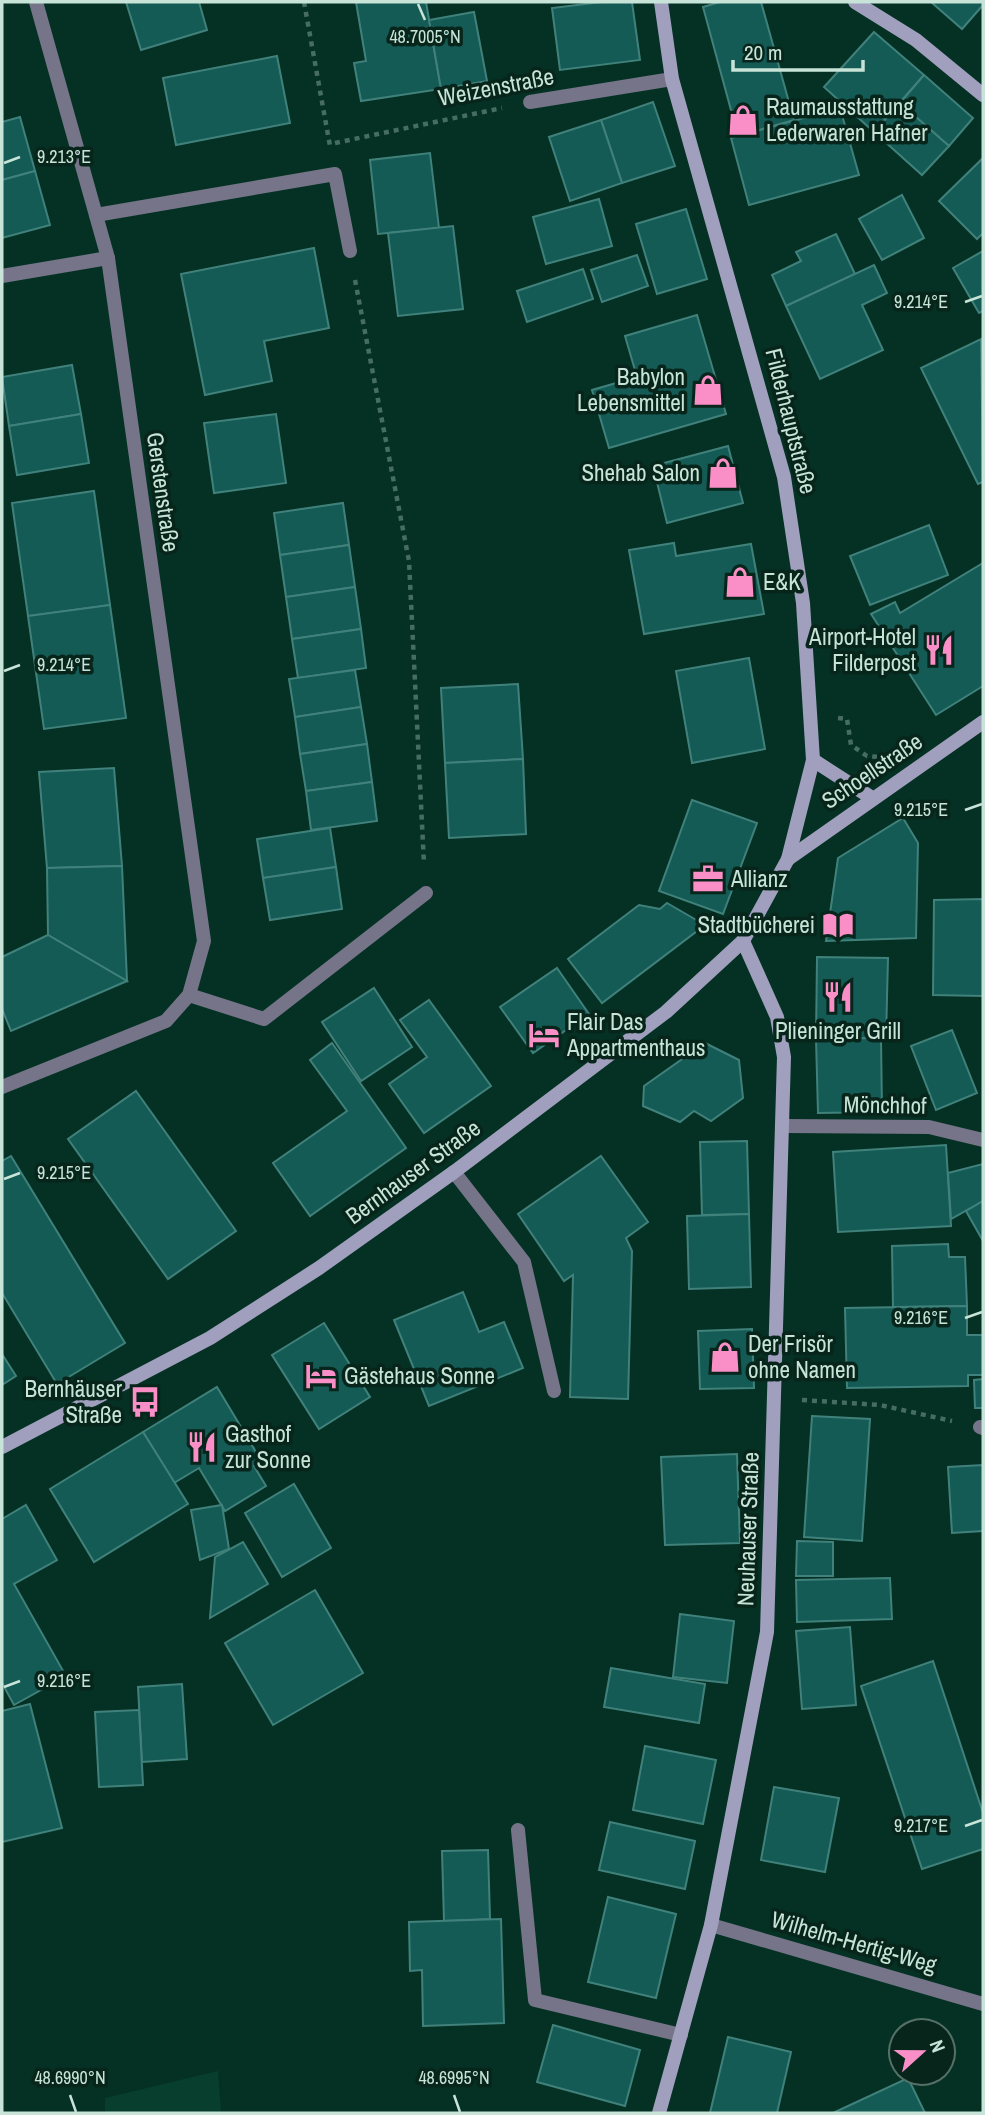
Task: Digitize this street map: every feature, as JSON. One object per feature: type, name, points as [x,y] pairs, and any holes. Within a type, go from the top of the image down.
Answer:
[{"type":"main road","name":"Filderhauptstraße","points":[[661,2],[672,79],[784,477],[803,603],[813,760],[788,859]]},
{"type":"main road","points":[[855,2],[916,40],[983,95]]},
{"type":"main road","name":"Schoellstraße","points":[[788,859],[983,722]]},
{"type":"main road","points":[[813,760],[872,799]]},
{"type":"main road","name":"Bernhauser Straße","points":[[2,1447],[210,1338],[319,1268],[454,1172],[666,1012],[743,941],[788,859]]},
{"type":"main road","name":"Neuhauser Straße","points":[[659,2113],[711,1925],[767,1632],[784,1057],[777,1017],[743,941]]},
{"type":"street","name":"Gerstenstraße","points":[[2,1087],[166,1021],[190,995],[204,941],[108,258],[36,2]]},
{"type":"street","name":"Weizenstraße","points":[[530,102],[672,79]]},
{"type":"street","points":[[96,215],[335,174],[350,251]]},
{"type":"street","points":[[2,276],[108,258]]},
{"type":"street","points":[[190,995],[264,1019],[426,893]]},
{"type":"street","name":"Mönchhof","points":[[784,1126],[929,1127],[983,1140]]},
{"type":"street","points":[[454,1172],[524,1262],[554,1391]]},
{"type":"street","points":[[518,1830],[536,2000],[681,2035]]},
{"type":"street","name":"Wilhelm-Hertig-Weg","points":[[711,1925],[983,2004]]},
{"type":"path","points":[[304,2],[335,174]]},
{"type":"path","name":"Weizenstraße","points":[[330,144],[530,102]]},
{"type":"path","points":[[350,251],[409,561],[426,893]]},
{"type":"path","points":[[812,717],[847,719],[851,745],[867,756],[883,757]]},
{"type":"path","points":[[775,1398],[880,1405],[982,1427]]},
{"type":"shaded area","points":[[218,2071],[221,2113],[105,2113],[105,2098]]},
{"type":"building","points":[[126,2],[199,2],[207,30],[141,50]]},
{"type":"building","points":[[356,2],[426,2],[441,89],[361,101],[354,63],[366,61]]},
{"type":"building","points":[[602,2],[632,2],[640,60],[560,70],[552,8]]},
{"type":"building","points":[[720,2],[761,2],[794,120],[738,136],[703,7]]},
{"type":"building","points":[[931,2],[983,2],[983,5],[962,29]]},
{"type":"building","points":[[474,12],[487,81],[441,89],[429,20]]},
{"type":"building","points":[[874,32],[924,75],[874,132],[824,87]]},
{"type":"building","points":[[277,56],[290,123],[176,145],[163,78]]},
{"type":"building","points":[[924,75],[973,118],[949,146],[900,103]]},
{"type":"building","points":[[653,102],[675,166],[622,183],[601,120]]},
{"type":"building","points":[[900,103],[949,146],[922,175],[874,132]]},
{"type":"building","points":[[840,108],[859,175],[749,205],[731,138]]},
{"type":"building","points":[[20,117],[35,171],[2,180],[2,122]]},
{"type":"building","points":[[601,120],[622,183],[570,201],[549,137]]},
{"type":"building","points":[[430,153],[439,228],[378,234],[370,160]]},
{"type":"building","points":[[983,158],[983,233],[977,239],[939,201]]},
{"type":"building","points":[[35,171],[50,225],[2,238],[2,180]]},
{"type":"building","points":[[902,195],[924,238],[882,260],[859,219]]},
{"type":"building","points":[[599,199],[612,246],[546,264],[533,217]]},
{"type":"building","points":[[686,209],[707,279],[657,294],[636,224]]},
{"type":"building","points":[[453,226],[463,309],[398,316],[388,233]]},
{"type":"building","points":[[836,234],[855,274],[786,306],[772,275],[801,261],[796,252]]},
{"type":"building","points":[[314,248],[329,328],[264,341],[272,381],[205,395],[181,274]]},
{"type":"building","points":[[983,251],[983,311],[979,313],[953,268]]},
{"type":"building","points":[[637,255],[648,286],[602,302],[591,270]]},
{"type":"building","points":[[874,265],[887,293],[862,305],[883,350],[820,379],[786,306]]},
{"type":"building","points":[[583,269],[593,299],[527,322],[517,291]]},
{"type":"building","points":[[697,315],[726,414],[609,448],[592,390],[637,377],[625,336]]},
{"type":"building","points":[[981,339],[983,482],[978,484],[921,368]]},
{"type":"building","points":[[72,365],[81,414],[9,426],[2,377]]},
{"type":"building","points":[[81,414],[89,463],[17,475],[9,426]]},
{"type":"building","points":[[276,414],[286,483],[214,493],[204,423]]},
{"type":"building","points":[[728,446],[743,503],[667,523],[653,466]]},
{"type":"building","points":[[94,491],[110,605],[28,616],[12,503]]},
{"type":"building","points":[[343,503],[349,545],[280,555],[274,513]]},
{"type":"building","points":[[929,525],[948,575],[870,605],[850,556]]},
{"type":"building","points":[[674,543],[676,556],[751,544],[764,614],[644,634],[629,550]]},
{"type":"building","points":[[349,545],[355,587],[286,597],[280,555]]},
{"type":"building","name":"Airport-Hotel Filderpost","points":[[983,563],[983,686],[936,715],[871,614],[895,602],[900,613]]},
{"type":"building","points":[[355,587],[361,629],[292,639],[286,597]]},
{"type":"building","points":[[110,605],[126,718],[44,729],[28,616]]},
{"type":"building","points":[[361,629],[366,668],[298,678],[292,639]]},
{"type":"building","points":[[749,658],[765,749],[692,763],[676,671]]},
{"type":"building","points":[[355,670],[361,707],[295,717],[289,679]]},
{"type":"building","points":[[518,684],[523,759],[445,763],[441,688]]},
{"type":"building","points":[[361,707],[367,744],[300,754],[295,717]]},
{"type":"building","points":[[367,744],[372,782],[306,791],[300,754]]},
{"type":"building","points":[[523,759],[526,834],[449,838],[445,763]]},
{"type":"building","points":[[114,768],[122,866],[47,868],[39,772]]},
{"type":"building","points":[[372,782],[377,821],[311,830],[306,791]]},
{"type":"building","points":[[692,800],[757,823],[723,914],[659,891]]},
{"type":"building","points":[[903,818],[918,843],[916,938],[826,941],[838,858]]},
{"type":"building","points":[[330,828],[336,867],[263,878],[257,839]]},
{"type":"building","points":[[122,866],[127,981],[48,935],[47,868]]},
{"type":"building","points":[[336,867],[342,909],[270,920],[263,878]]},
{"type":"building","points":[[983,899],[983,996],[933,995],[934,900]]},
{"type":"building","points":[[667,903],[705,925],[602,1003],[568,959],[639,905],[660,909]]},
{"type":"building","points":[[48,935],[127,981],[11,1031],[2,1009],[2,957]]},
{"type":"building","points":[[817,957],[888,958],[886,1038],[816,1039]]},
{"type":"building","points":[[557,968],[589,1014],[533,1053],[500,1007]]},
{"type":"building","points":[[374,988],[412,1047],[361,1081],[322,1022]]},
{"type":"building","points":[[429,1000],[491,1086],[424,1133],[389,1084],[427,1057],[400,1020]]},
{"type":"building","points":[[952,1030],[977,1093],[936,1110],[911,1046]]},
{"type":"building","points":[[881,1038],[882,1112],[818,1113],[816,1039]]},
{"type":"building","points":[[332,1043],[406,1148],[310,1216],[273,1163],[347,1111],[310,1060]]},
{"type":"building","points":[[705,1043],[739,1060],[743,1098],[711,1121],[694,1111],[680,1122],[643,1106],[644,1086]]},
{"type":"building","points":[[136,1091],[236,1231],[168,1279],[68,1139]]},
{"type":"building","points":[[747,1141],[749,1214],[702,1215],[700,1142]]},
{"type":"building","points":[[946,1145],[951,1226],[838,1232],[833,1152]]},
{"type":"building","points":[[11,1156],[125,1343],[57,1384],[2,1293],[2,1161]]},
{"type":"building","points":[[601,1156],[648,1222],[626,1238],[632,1251],[628,1399],[570,1397],[573,1275],[564,1281],[518,1214]]},
{"type":"building","points":[[983,1164],[983,1201],[951,1219],[948,1173]]},
{"type":"building","points":[[983,1201],[983,1241],[966,1211]]},
{"type":"building","points":[[749,1214],[751,1287],[689,1289],[687,1216]]},
{"type":"building","points":[[948,1244],[949,1257],[965,1257],[967,1306],[893,1307],[892,1246]]},
{"type":"building","points":[[463,1292],[479,1332],[504,1322],[523,1368],[429,1406],[394,1320]]},
{"type":"building","points":[[967,1306],[967,1335],[983,1335],[983,1375],[968,1375],[968,1386],[847,1388],[845,1308]]},
{"type":"building","name":"Gästehaus Sonne","points":[[324,1323],[370,1397],[319,1429],[272,1355]]},
{"type":"building","points":[[752,1329],[754,1388],[700,1389],[698,1331]]},
{"type":"building","points":[[2,1354],[16,1376],[2,1385]]},
{"type":"building","points":[[983,1379],[983,1408],[975,1408],[974,1380]]},
{"type":"building","name":"Gasthof zur Sonne","points":[[217,1387],[262,1462],[254,1466],[266,1486],[225,1511],[199,1468],[174,1483],[143,1432]]},
{"type":"building","points":[[812,1416],[870,1419],[862,1541],[804,1537]]},
{"type":"building","points":[[143,1432],[188,1504],[94,1562],[50,1489]]},
{"type":"building","points":[[737,1454],[740,1543],[665,1545],[661,1457]]},
{"type":"building","points":[[983,1465],[983,1531],[952,1533],[948,1467]]},
{"type":"building","points":[[294,1484],[331,1548],[282,1577],[245,1513]]},
{"type":"building","points":[[26,1505],[57,1560],[14,1584],[66,1676],[14,1705],[2,1683],[2,1519]]},
{"type":"building","points":[[222,1505],[229,1549],[200,1560],[191,1510]]},
{"type":"building","points":[[797,1541],[833,1542],[833,1576],[796,1576]]},
{"type":"building","points":[[243,1542],[268,1584],[210,1618],[215,1557]]},
{"type":"building","points":[[890,1578],[892,1619],[797,1622],[796,1580]]},
{"type":"building","points":[[315,1590],[363,1673],[273,1725],[225,1643]]},
{"type":"building","points":[[680,1614],[734,1621],[727,1683],[673,1677]]},
{"type":"building","points":[[850,1627],[856,1705],[802,1709],[796,1631]]},
{"type":"building","points":[[933,1661],[983,1813],[983,1849],[922,1869],[861,1686]]},
{"type":"building","points":[[611,1668],[705,1684],[699,1723],[604,1707]]},
{"type":"building","points":[[182,1684],[187,1759],[142,1762],[138,1687]]},
{"type":"building","points":[[30,1704],[62,1828],[2,1842],[2,1711]]},
{"type":"building","points":[[139,1710],[143,1785],[99,1787],[95,1712]]},
{"type":"building","points":[[645,1746],[716,1760],[703,1824],[633,1810]]},
{"type":"building","points":[[774,1787],[839,1798],[825,1872],[761,1860]]},
{"type":"building","points":[[610,1822],[695,1841],[685,1889],[599,1870]]},
{"type":"building","points":[[488,1850],[490,1919],[444,1921],[442,1851]]},
{"type":"building","points":[[608,1897],[676,1914],[656,1998],[588,1982]]},
{"type":"building","points":[[501,1919],[504,2023],[423,2026],[422,1970],[410,1971],[409,1922]]},
{"type":"building","points":[[553,2025],[640,2050],[625,2106],[537,2082]]},
{"type":"building","points":[[728,2037],[791,2052],[777,2113],[710,2113]]},
{"type":"building","points":[[889,2087],[912,2087],[925,2113],[833,2113]]},
{"type":"place","name":"Raumausstattung Lederwaren Hafner","points":[[743,120]]},
{"type":"place","name":"Babylon Lebensmittel","points":[[708,390]]},
{"type":"place","name":"Shehab Salon","points":[[723,473]]},
{"type":"place","name":"E&K","points":[[740,582]]},
{"type":"place","name":"Airport-Hotel Filderpost","points":[[939,650]]},
{"type":"place","name":"Allianz","points":[[708,879]]},
{"type":"place","name":"Stadtbücherei","points":[[838,925]]},
{"type":"place","name":"Plieninger Grill","points":[[838,997]]},
{"type":"place","name":"Flair Das Appartmenthaus","points":[[544,1035]]},
{"type":"place","name":"Der Frisör ohne Namen","points":[[725,1357]]},
{"type":"place","name":"Gästehaus Sonne","points":[[321,1376]]},
{"type":"place","name":"Bernhäuser Straße","points":[[145,1402]]},
{"type":"place","name":"Gasthof zur Sonne","points":[[202,1447]]}]
